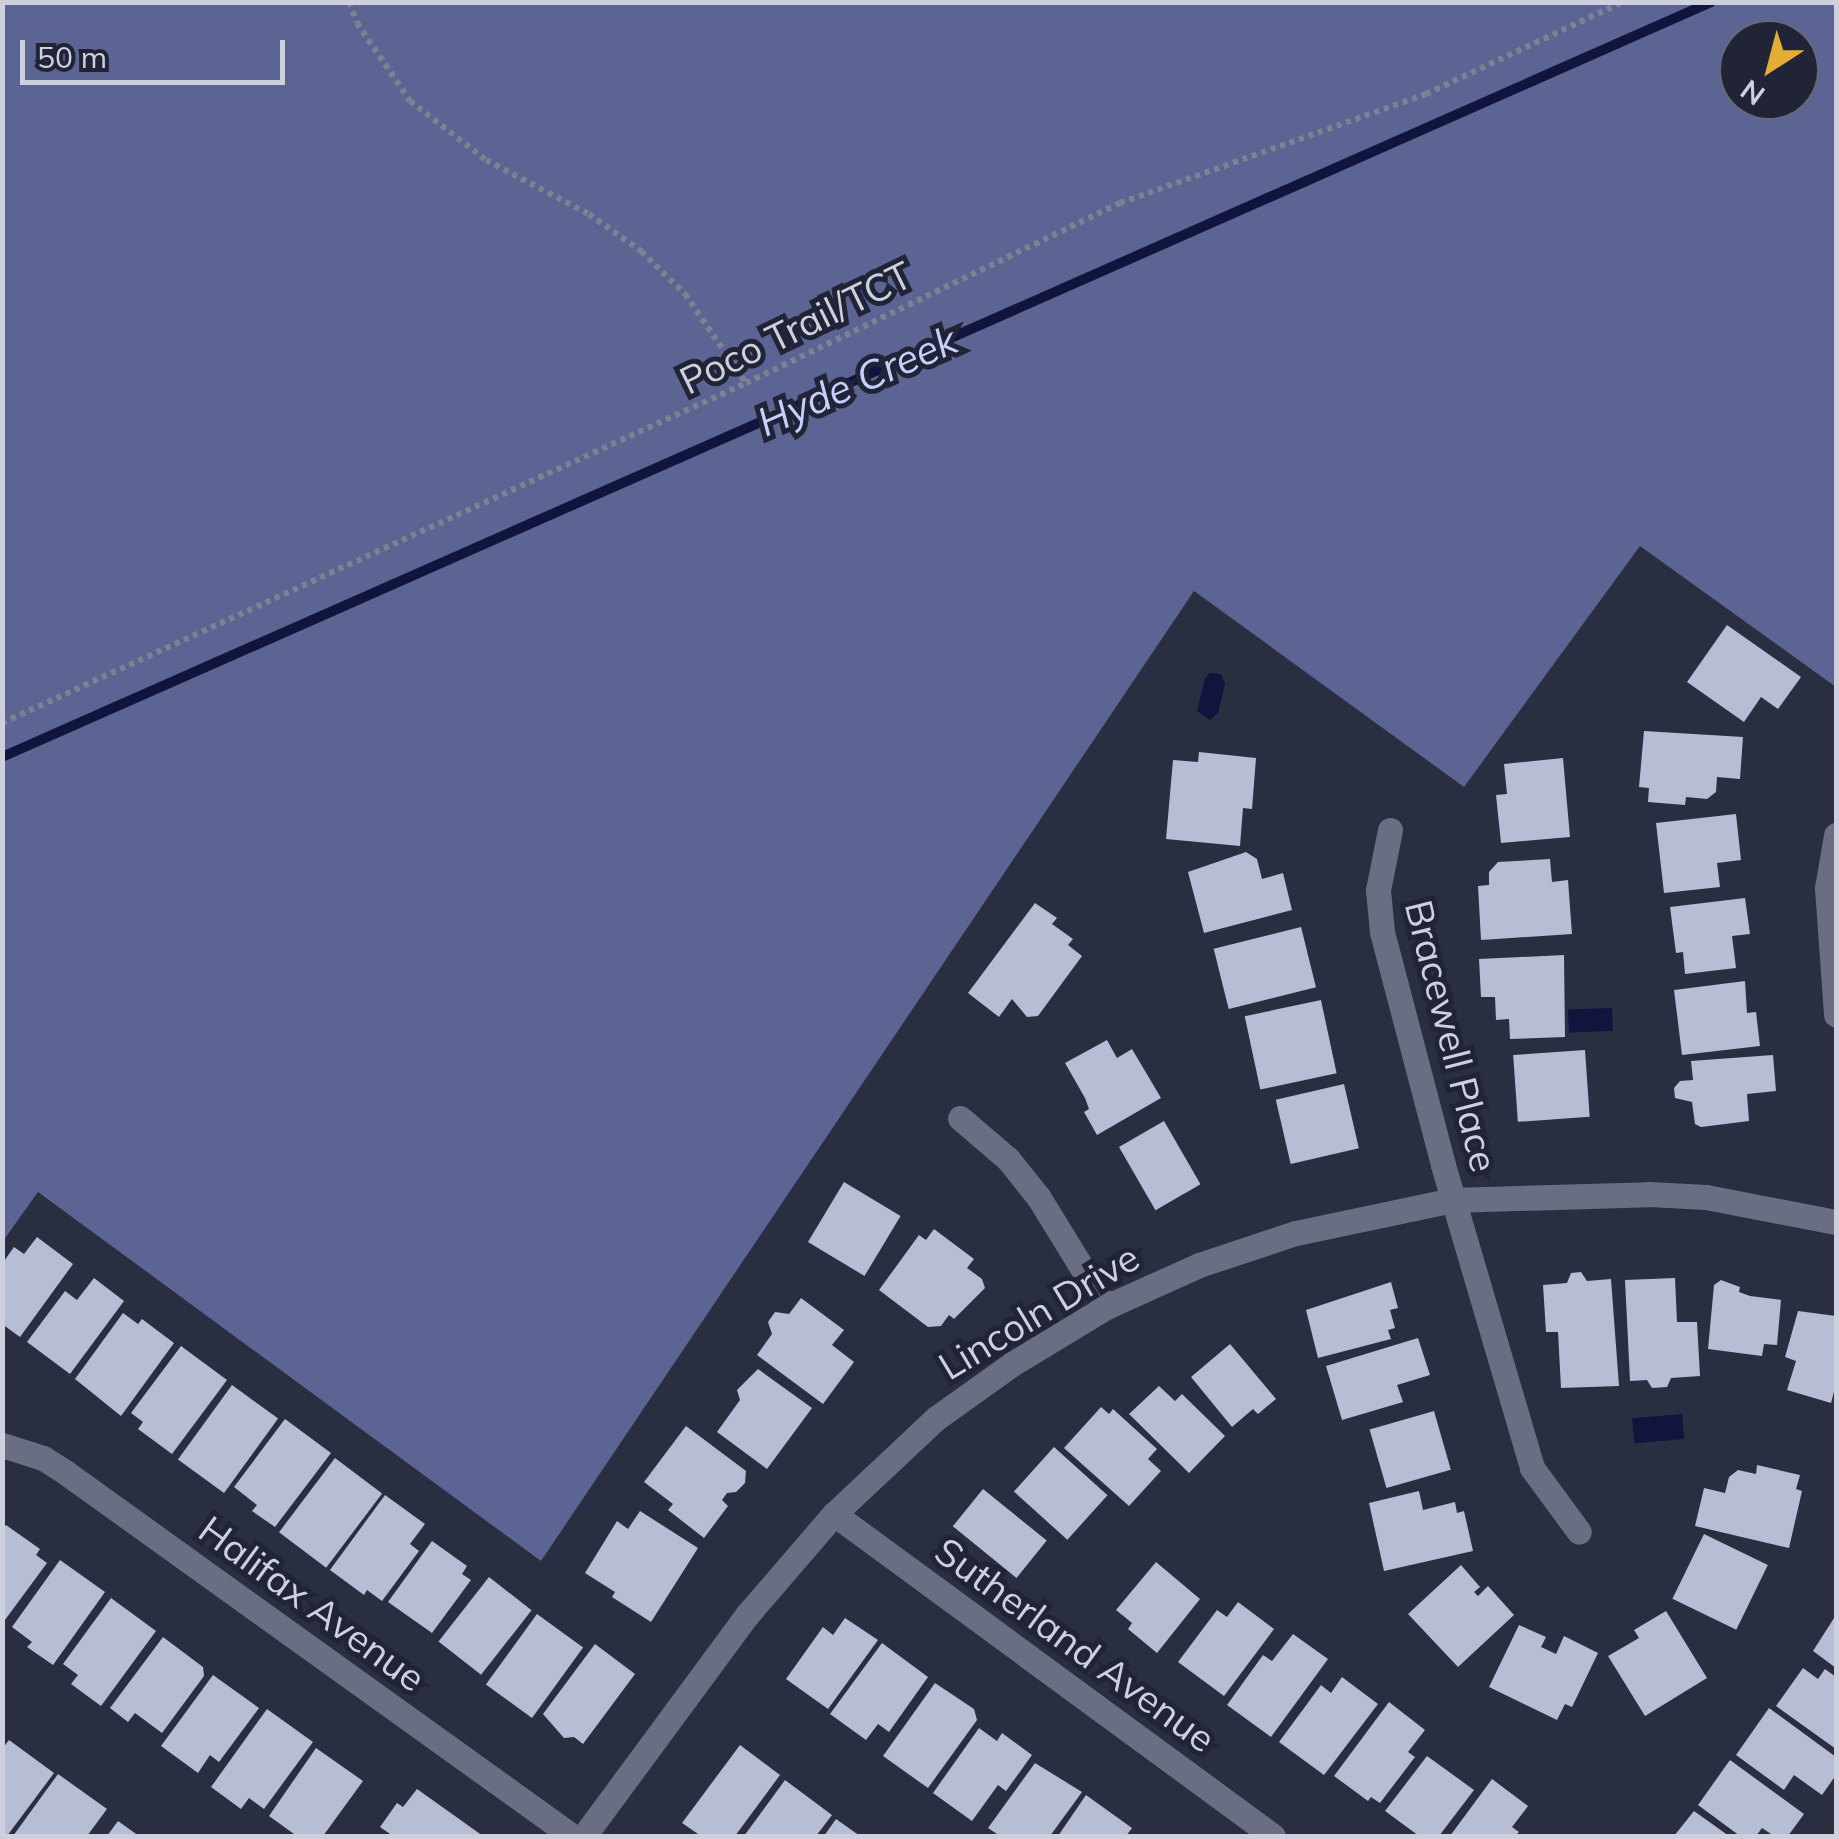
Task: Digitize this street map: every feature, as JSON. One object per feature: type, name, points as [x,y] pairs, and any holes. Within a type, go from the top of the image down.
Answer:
[{"type":"street","name":"Bracewell Place","points":[[1390,830],[1378,890],[1382,932],[1452,1200],[1532,1468],[1580,1532]]},
{"type":"street","points":[[1836,834],[1827,888],[1836,1015]]},
{"type":"street","points":[[960,1118],[1008,1159],[1106,1307]]},
{"type":"street","name":"Lincoln Drive","points":[[584,1836],[747,1615],[834,1514],[935,1419],[1012,1364],[1106,1307],[1199,1266],[1296,1233],[1452,1200],[1649,1194],[1706,1197],[1836,1222]]},
{"type":"street","name":"Halifax Avenue","points":[[2,1445],[43,1458],[65,1472],[572,1836]]},
{"type":"street","name":"Sutherland Avenue","points":[[834,1514],[1273,1836]]},
{"type":"path","points":[[349,2],[357,23],[410,101],[486,160],[589,214],[642,251],[685,294],[746,383]]},
{"type":"path","name":"Poco Trail/TCT","points":[[2,723],[746,383],[1120,203],[1426,94],[1622,2]]},
{"type":"shaded area","points":[[3,2],[1836,3],[1836,687],[1640,546],[1464,787],[1194,591],[541,1561],[38,1192],[3,1241]]},
{"type":"shaded area","points":[[1210,673],[1221,674],[1225,684],[1218,713],[1210,720],[1197,711],[1205,678]]},
{"type":"shaded area","points":[[1612,1008],[1613,1031],[1569,1033],[1568,1010]]},
{"type":"shaded area","points":[[1682,1414],[1684,1439],[1634,1443],[1632,1418]]},
{"type":"building","points":[[1727,625],[1801,677],[1778,709],[1761,697],[1744,722],[1687,682]]},
{"type":"building","points":[[1644,731],[1743,737],[1740,779],[1717,777],[1716,792],[1707,799],[1686,797],[1685,805],[1648,802],[1649,788],[1639,787]]},
{"type":"building","points":[[1199,752],[1256,758],[1252,809],[1243,808],[1240,846],[1166,839],[1173,760],[1198,762]]},
{"type":"building","points":[[1563,758],[1570,837],[1501,843],[1496,795],[1507,794],[1504,764]]},
{"type":"building","points":[[1736,814],[1741,860],[1717,863],[1720,887],[1664,893],[1656,823]]},
{"type":"building","points":[[1246,852],[1257,859],[1262,879],[1283,873],[1292,910],[1204,933],[1188,872]]},
{"type":"building","points":[[1550,859],[1552,882],[1568,880],[1572,934],[1481,940],[1478,886],[1489,885],[1489,872],[1498,862]]},
{"type":"building","points":[[1745,898],[1750,934],[1732,936],[1736,968],[1685,974],[1683,952],[1676,953],[1670,907]]},
{"type":"building","points":[[1035,903],[1057,918],[1052,924],[1073,939],[1068,945],[1082,956],[1038,1016],[1027,1017],[1012,999],[999,1017],[968,993]]},
{"type":"building","points":[[1301,927],[1316,987],[1229,1009],[1214,949]]},
{"type":"building","points":[[1564,955],[1565,1037],[1510,1039],[1509,1019],[1496,1020],[1495,997],[1481,997],[1479,959]]},
{"type":"building","points":[[1745,981],[1747,1013],[1756,1012],[1760,1046],[1682,1055],[1674,990]]},
{"type":"building","points":[[1321,1000],[1337,1073],[1260,1090],[1245,1016]]},
{"type":"building","points":[[1107,1040],[1117,1058],[1132,1049],[1161,1098],[1097,1135],[1084,1112],[1089,1109],[1085,1098],[1065,1063]]},
{"type":"building","points":[[1585,1050],[1590,1117],[1518,1122],[1513,1055]]},
{"type":"building","points":[[1773,1055],[1776,1091],[1747,1094],[1749,1121],[1701,1127],[1695,1124],[1692,1102],[1675,1098],[1674,1088],[1680,1081],[1693,1080],[1691,1061]]},
{"type":"building","points":[[1344,1084],[1359,1148],[1291,1164],[1276,1100]]},
{"type":"building","points":[[1164,1121],[1200,1184],[1155,1210],[1119,1147]]},
{"type":"building","points":[[844,1182],[901,1216],[865,1276],[808,1242]]},
{"type":"building","points":[[934,1229],[974,1259],[967,1268],[982,1279],[985,1288],[954,1319],[949,1315],[941,1326],[928,1327],[879,1290],[919,1235],[926,1240]]},
{"type":"building","points":[[37,1237],[73,1264],[20,1337],[2,1324],[2,1264],[14,1247],[24,1254]]},
{"type":"building","points":[[1581,1272],[1587,1281],[1611,1279],[1619,1386],[1561,1388],[1558,1332],[1546,1332],[1543,1285],[1567,1283],[1571,1273]]},
{"type":"building","points":[[94,1278],[124,1301],[70,1374],[27,1342],[65,1291],[77,1300]]},
{"type":"building","points":[[1675,1278],[1677,1322],[1697,1322],[1700,1376],[1671,1378],[1667,1387],[1652,1388],[1647,1380],[1630,1381],[1625,1280]]},
{"type":"building","points":[[1721,1280],[1740,1287],[1739,1292],[1750,1296],[1781,1300],[1777,1345],[1764,1344],[1762,1356],[1708,1349],[1714,1285]]},
{"type":"building","points":[[1391,1282],[1398,1308],[1390,1310],[1395,1328],[1388,1330],[1391,1339],[1318,1358],[1306,1310]]},
{"type":"building","points":[[801,1298],[844,1330],[832,1345],[854,1362],[823,1404],[757,1355],[772,1334],[768,1322],[775,1312],[789,1314]]},
{"type":"building","points":[[1798,1311],[1836,1316],[1836,1384],[1831,1403],[1787,1390],[1796,1361],[1785,1357]]},
{"type":"building","points":[[123,1313],[138,1324],[142,1319],[174,1343],[121,1416],[75,1379]]},
{"type":"building","points":[[1418,1338],[1430,1375],[1397,1385],[1403,1402],[1342,1420],[1326,1366]]},
{"type":"building","points":[[1230,1344],[1276,1399],[1258,1414],[1253,1409],[1232,1427],[1191,1377]]},
{"type":"building","points":[[181,1346],[227,1380],[172,1454],[138,1429],[143,1422],[131,1413]]},
{"type":"building","points":[[758,1369],[812,1408],[767,1469],[717,1432],[740,1400],[737,1390]]},
{"type":"building","points":[[232,1385],[278,1419],[224,1493],[178,1459]]},
{"type":"building","points":[[1159,1386],[1175,1401],[1182,1394],[1225,1436],[1189,1473],[1129,1414]]},
{"type":"building","points":[[1101,1407],[1109,1414],[1113,1409],[1157,1449],[1148,1459],[1161,1471],[1129,1506],[1064,1448]]},
{"type":"building","points":[[1434,1411],[1451,1470],[1386,1488],[1370,1429]]},
{"type":"building","points":[[285,1419],[331,1453],[275,1527],[252,1511],[257,1505],[234,1487]]},
{"type":"building","points":[[686,1426],[746,1471],[745,1483],[736,1492],[727,1493],[722,1500],[728,1506],[704,1538],[668,1510],[673,1504],[644,1482]]},
{"type":"building","points":[[1054,1447],[1108,1495],[1067,1540],[1014,1492]]},
{"type":"building","points":[[335,1458],[382,1494],[326,1568],[279,1532]]},
{"type":"building","points":[[1757,1465],[1800,1475],[1796,1489],[1802,1491],[1789,1548],[1695,1526],[1704,1488],[1725,1493],[1729,1477],[1738,1470],[1756,1474]]},
{"type":"building","points":[[983,1489],[1047,1541],[1017,1578],[953,1526]]},
{"type":"building","points":[[1419,1491],[1423,1510],[1455,1502],[1457,1513],[1464,1511],[1473,1551],[1384,1571],[1369,1503]]},
{"type":"building","points":[[385,1495],[425,1524],[410,1544],[419,1551],[382,1601],[367,1590],[364,1595],[330,1570]]},
{"type":"building","points":[[640,1511],[698,1548],[651,1622],[612,1597],[615,1592],[585,1573],[617,1521],[628,1529]]},
{"type":"building","points":[[6,1525],[40,1549],[36,1555],[47,1563],[2,1624],[2,1530]]},
{"type":"building","points":[[1704,1534],[1768,1565],[1736,1630],[1672,1599]]},
{"type":"building","points":[[432,1541],[467,1566],[462,1574],[471,1580],[432,1633],[388,1602]]},
{"type":"building","points":[[60,1560],[105,1592],[53,1665],[27,1647],[32,1642],[12,1627]]},
{"type":"building","points":[[1156,1562],[1200,1599],[1157,1653],[1128,1629],[1132,1623],[1116,1610]]},
{"type":"building","points":[[1461,1565],[1480,1587],[1474,1592],[1478,1596],[1488,1586],[1514,1615],[1458,1667],[1408,1614]]},
{"type":"building","points":[[489,1577],[532,1610],[481,1675],[439,1642]]},
{"type":"building","points":[[111,1598],[156,1631],[101,1706],[71,1684],[78,1675],[63,1664]]},
{"type":"building","points":[[1238,1602],[1274,1629],[1224,1696],[1178,1662],[1217,1610],[1227,1617]]},
{"type":"building","points":[[1666,1611],[1707,1678],[1645,1716],[1608,1656],[1639,1638],[1634,1630]]},
{"type":"building","points":[[537,1614],[583,1648],[532,1718],[486,1684]]},
{"type":"building","points":[[1836,1615],[1836,1668],[1813,1651]]},
{"type":"building","points":[[845,1618],[878,1640],[828,1709],[786,1679],[823,1627],[833,1635]]},
{"type":"building","points":[[1519,1625],[1546,1637],[1541,1647],[1556,1654],[1564,1636],[1598,1653],[1572,1707],[1565,1704],[1557,1720],[1489,1687]]},
{"type":"building","points":[[1293,1634],[1328,1659],[1271,1737],[1227,1705],[1263,1655],[1272,1661]]},
{"type":"building","points":[[163,1637],[203,1667],[204,1676],[162,1733],[135,1713],[128,1722],[110,1708]]},
{"type":"building","points":[[882,1643],[928,1677],[889,1732],[878,1724],[866,1740],[830,1714]]},
{"type":"building","points":[[595,1644],[635,1674],[583,1744],[574,1737],[564,1738],[543,1714]]},
{"type":"building","points":[[1803,1668],[1818,1679],[1825,1669],[1836,1677],[1836,1749],[1776,1706]]},
{"type":"building","points":[[213,1675],[259,1708],[219,1762],[210,1755],[198,1773],[161,1746]]},
{"type":"building","points":[[1342,1677],[1378,1704],[1324,1775],[1279,1742],[1321,1685],[1331,1693]]},
{"type":"building","points":[[935,1683],[974,1709],[977,1720],[928,1788],[883,1756]]},
{"type":"building","points":[[1389,1702],[1425,1730],[1408,1752],[1415,1757],[1380,1803],[1371,1797],[1368,1801],[1334,1776]]},
{"type":"building","points":[[1769,1708],[1836,1757],[1836,1775],[1822,1795],[1794,1775],[1784,1790],[1736,1755]]},
{"type":"building","points":[[267,1709],[313,1742],[264,1809],[249,1798],[241,1809],[211,1787]]},
{"type":"building","points":[[979,1728],[997,1741],[1002,1733],[1032,1755],[1006,1791],[998,1785],[972,1821],[933,1793]]},
{"type":"building","points":[[9,1740],[54,1773],[7,1836],[2,1836],[2,1749]]},
{"type":"building","points":[[740,1745],[780,1775],[735,1836],[701,1836],[682,1823]]},
{"type":"building","points":[[316,1748],[363,1781],[323,1836],[292,1836],[269,1816]]},
{"type":"building","points":[[1427,1756],[1474,1790],[1439,1836],[1419,1836],[1385,1811]]},
{"type":"building","points":[[1730,1760],[1804,1814],[1788,1836],[1774,1836],[1762,1828],[1756,1836],[1740,1836],[1698,1805]]},
{"type":"building","points":[[1035,1763],[1082,1792],[1050,1836],[1000,1836],[988,1828]]},
{"type":"building","points":[[58,1774],[107,1809],[87,1836],[13,1836]]},
{"type":"building","points":[[1492,1779],[1528,1806],[1512,1827],[1519,1832],[1515,1836],[1450,1836]]},
{"type":"building","points":[[785,1780],[832,1815],[816,1836],[744,1836]]},
{"type":"building","points":[[417,1789],[483,1836],[393,1836],[380,1827],[397,1803],[403,1807]]},
{"type":"building","points":[[1086,1795],[1132,1828],[1126,1836],[1058,1836]]},
{"type":"building","points":[[1694,1811],[1729,1836],[1674,1836]]},
{"type":"building","points":[[836,1819],[860,1836],[824,1836]]},
{"type":"building","points":[[118,1821],[139,1836],[107,1836]]},
{"type":"waterway","name":"Hyde Creek","points":[[2,757],[1711,2]]}]
